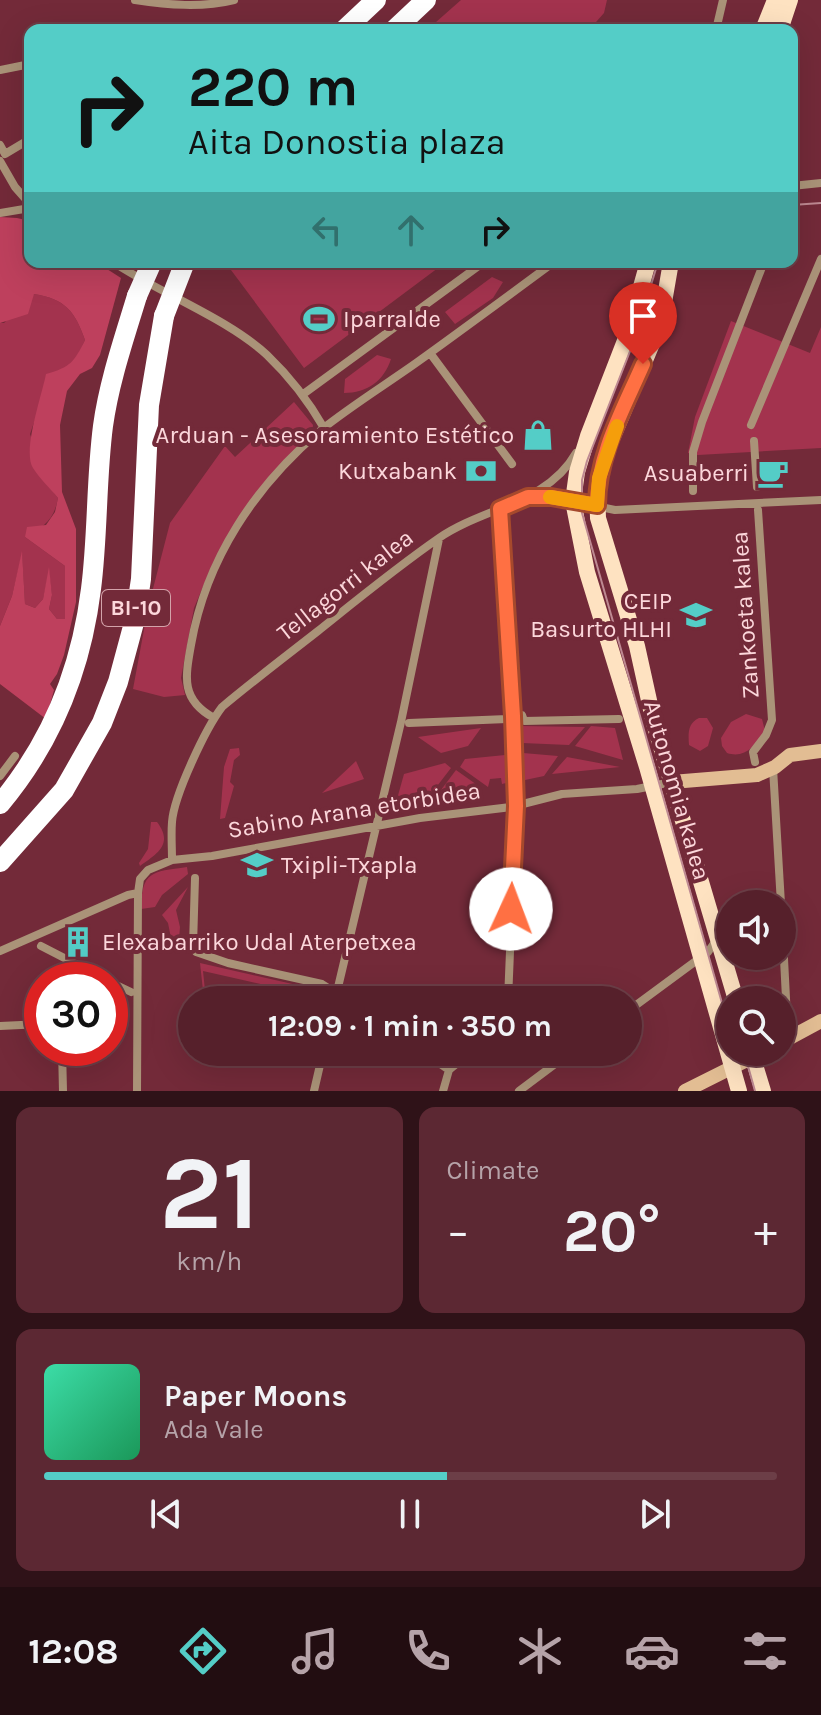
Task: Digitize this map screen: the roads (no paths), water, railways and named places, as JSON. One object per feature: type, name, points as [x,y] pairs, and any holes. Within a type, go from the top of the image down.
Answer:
[{"type":"highway","points":[[350,24],[376,0]]},
{"type":"highway","points":[[400,24],[426,0]]},
{"type":"highway","name":"BI-10","points":[[0,804],[15,787],[49,734],[68,690],[83,638],[91,587],[103,425],[117,360],[149,268]]},
{"type":"highway","name":"BI-10","points":[[0,862],[64,790],[102,723],[118,682],[135,619],[141,579],[149,405],[164,316],[183,268]]},
{"type":"main road","points":[[770,24],[775,0]]},
{"type":"main road","points":[[772,24],[790,0]]},
{"type":"main road","points":[[573,501],[577,472],[588,436],[628,333],[646,268]]},
{"type":"main road","name":"Autonomia kalea","points":[[670,268],[654,339],[603,460],[597,505],[605,543],[637,646],[700,958],[739,1091]]},
{"type":"main road","name":"Autonomia kalea","points":[[573,501],[587,572],[716,930]]},
{"type":"main road","points":[[758,1066],[763,1091]]},
{"type":"street","points":[[135,0],[195,4],[234,0]]},
{"type":"street","points":[[717,24],[723,0]]},
{"type":"street","points":[[0,70],[24,65]]},
{"type":"street","points":[[0,145],[5,154],[24,143]]},
{"type":"street","points":[[0,161],[24,198]]},
{"type":"street","points":[[798,185],[821,183]]},
{"type":"street","points":[[0,213],[24,207]]},
{"type":"street","points":[[751,425],[821,259]]},
{"type":"street","points":[[123,268],[266,355],[302,395],[324,428]]},
{"type":"street","points":[[302,395],[476,268]]},
{"type":"street","points":[[214,718],[200,710],[186,685],[187,665],[197,609],[227,541],[244,515],[285,463],[324,428],[546,268]]},
{"type":"street","points":[[693,491],[693,452],[702,422],[762,268]]},
{"type":"street","points":[[430,353],[512,464]]},
{"type":"street","name":"Tellagorri kalea","points":[[172,860],[175,810],[184,782],[222,707],[439,538],[457,526],[528,497],[560,476],[588,436]]},
{"type":"street","points":[[754,441],[757,487]]},
{"type":"street","points":[[528,497],[551,497],[615,510],[821,500]]},
{"type":"street","points":[[500,509],[516,806],[509,986]]},
{"type":"street","name":"Zankoeta kalea","points":[[755,762],[753,752],[766,735],[772,717],[758,510]]},
{"type":"street","points":[[338,986],[377,826],[439,538]]},
{"type":"street","points":[[409,723],[492,720],[522,715],[524,721],[619,719]]},
{"type":"street","name":"Sabino Arana etorbidea","points":[[172,860],[516,806],[562,794],[747,777],[773,768],[790,755],[821,751]]},
{"type":"street","points":[[0,776],[15,756]]},
{"type":"street","points":[[773,768],[780,890]]},
{"type":"street","points":[[137,1091],[140,879],[148,870],[172,860]]},
{"type":"street","points":[[195,878],[193,946],[196,952],[228,963],[324,986]]},
{"type":"street","points":[[0,951],[138,893]]},
{"type":"street","points":[[642,1001],[700,958],[716,941]]},
{"type":"street","points":[[41,946],[72,962]]},
{"type":"street","points":[[796,1034],[821,1021]]},
{"type":"street","points":[[0,1026],[24,1025]]},
{"type":"street","points":[[62,1066],[63,1091]]},
{"type":"street","points":[[314,1091],[320,1066]]},
{"type":"street","points":[[443,1066],[449,1070]]},
{"type":"street","points":[[443,1091],[449,1070],[454,1066]]},
{"type":"street","points":[[519,1091],[551,1066]]},
{"type":"street","points":[[685,1091],[732,1067]]},
{"type":"tram line","points":[[798,205],[821,203]]},
{"type":"tram line","points":[[656,268],[634,341],[587,461],[582,480],[582,513],[717,986]]},
{"type":"tram line","points":[[748,1066],[755,1091]]},
{"type":"place","name":"Iparralde","points":[[319,319]]},
{"type":"place","name":"Arduan - Asesoramiento Estético","points":[[538,435]]},
{"type":"place","name":"Kutxabank","points":[[481,471]]},
{"type":"place","name":"Asuaberri","points":[[773,473]]},
{"type":"place","name":"CEIP Basurto HLHI","points":[[696,615]]},
{"type":"place","name":"Txipli-Txapla","points":[[257,865]]},
{"type":"place","name":"Elexabarriko Udal Aterpetxea","points":[[78,942]]}]
